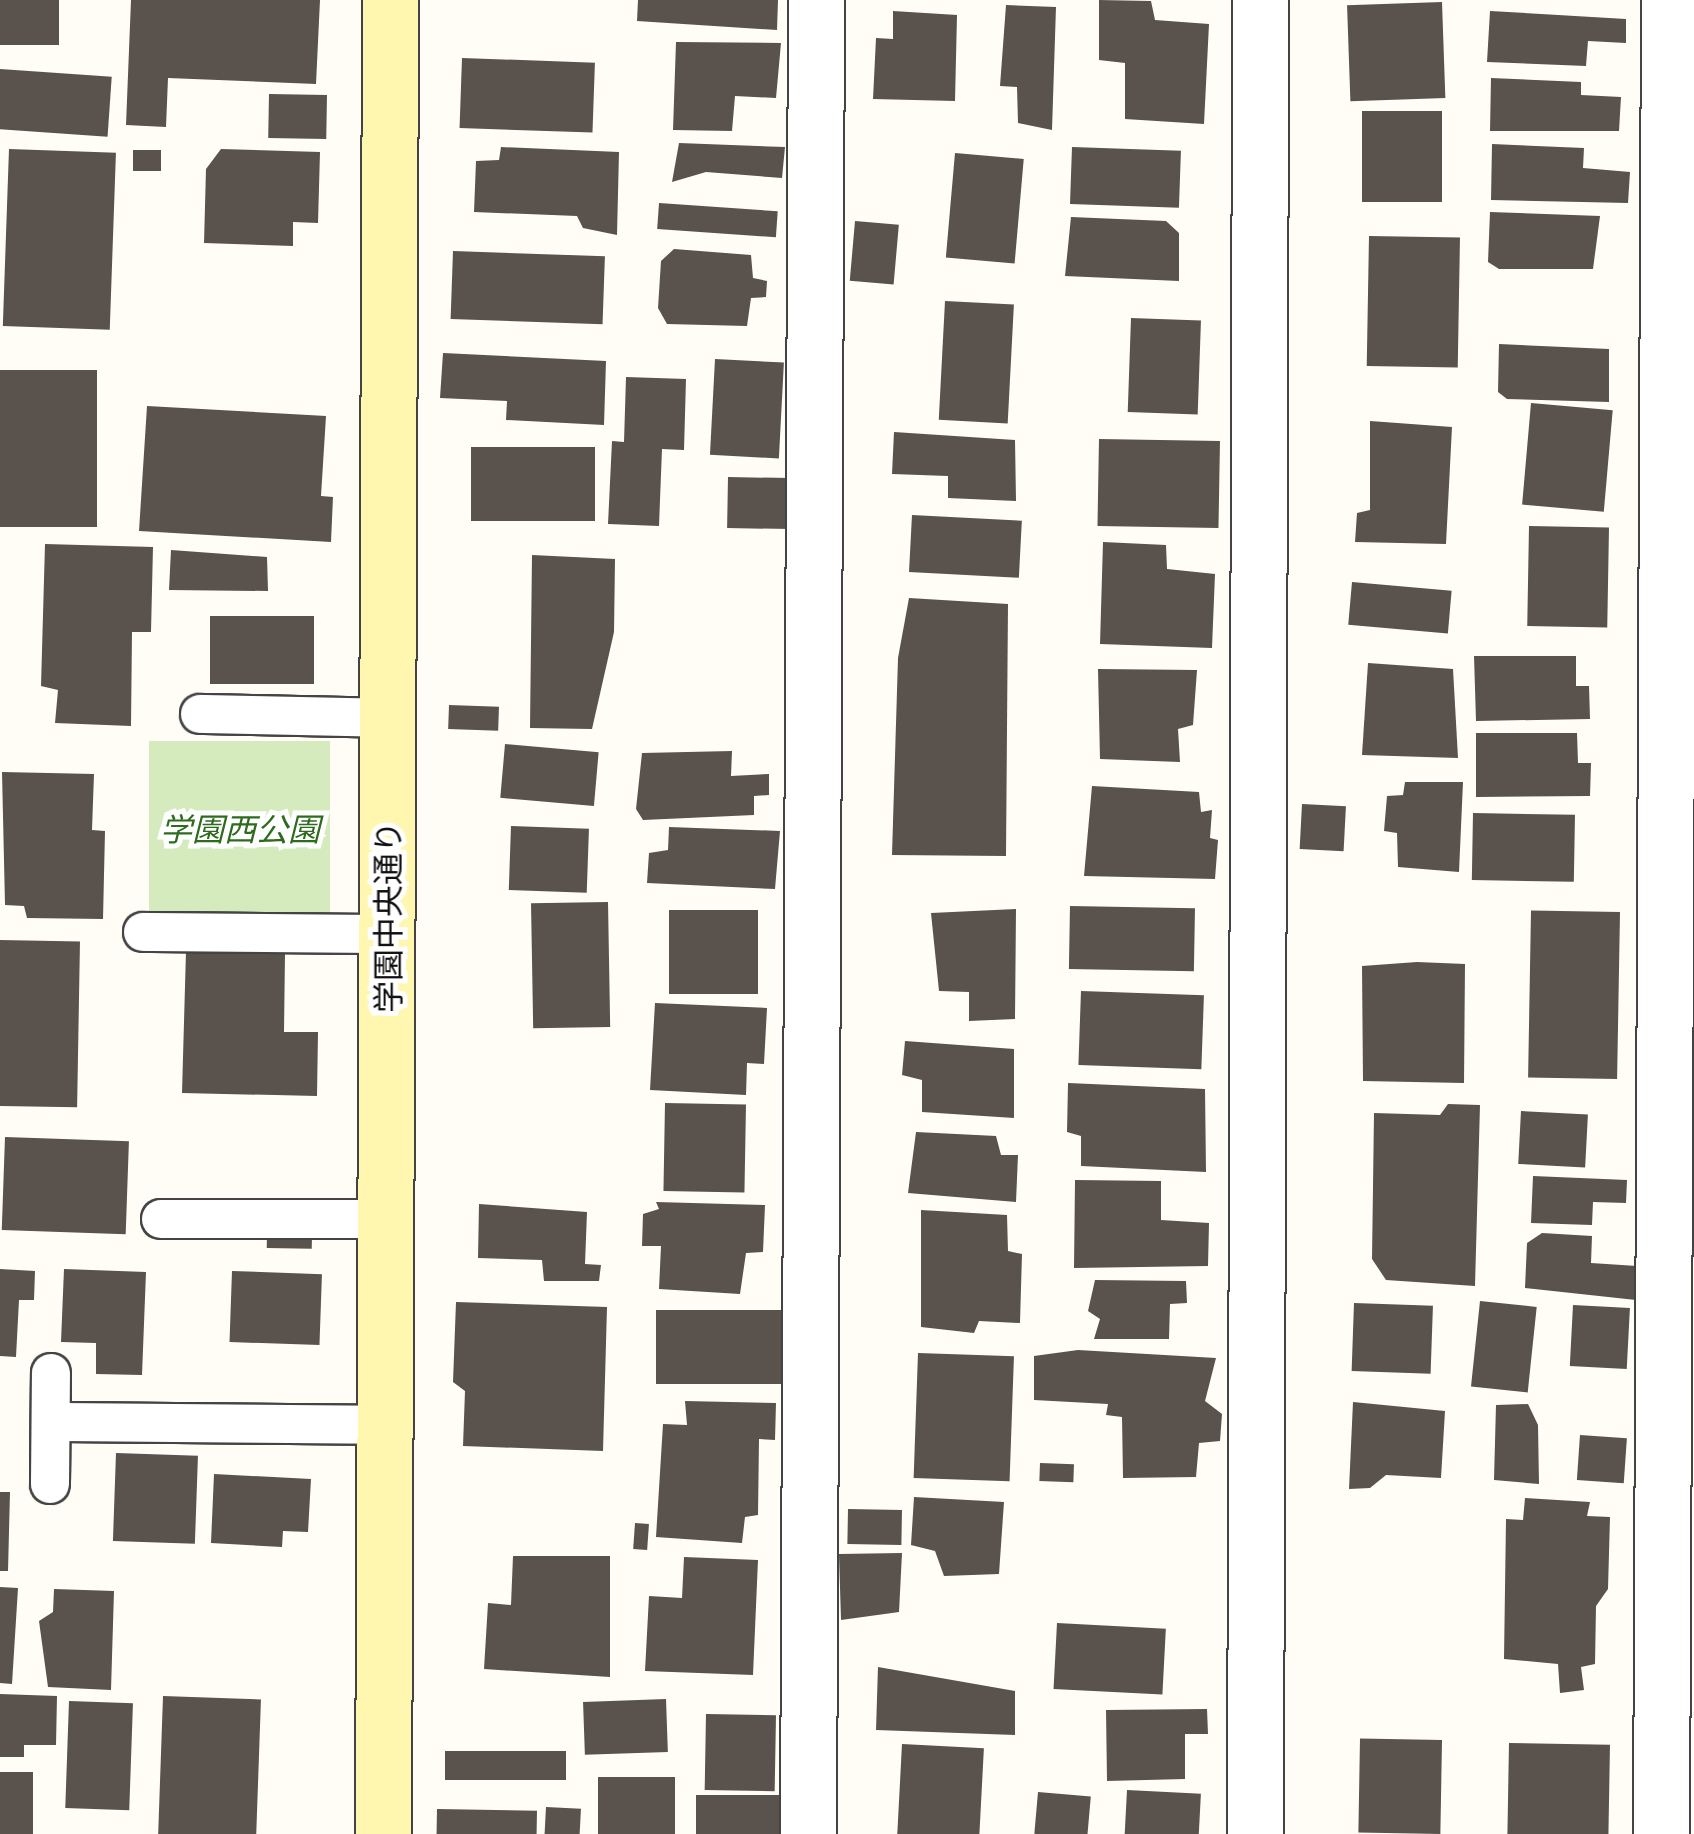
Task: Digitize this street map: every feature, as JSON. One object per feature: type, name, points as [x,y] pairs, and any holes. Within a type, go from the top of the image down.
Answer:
[{"type":"street","name":"学園中央通り","points":[[384,1834],[390,0]]},
{"type":"street","points":[[808,1834],[816,0]]},
{"type":"street","points":[[1255,1834],[1260,0]]},
{"type":"street","points":[[1661,1834],[1669,0]]},
{"type":"lane","points":[[200,714],[387,718]]},
{"type":"lane","points":[[144,932],[386,934]]},
{"type":"lane","points":[[161,1219],[385,1219]]},
{"type":"lane","points":[[50,1484],[51,1373]]},
{"type":"lane","points":[[51,1422],[384,1425]]},
{"type":"green space","name":"学園西公園","points":[[149,741],[330,741],[330,914],[149,914]]},
{"type":"building","points":[[0,0],[59,0],[59,45],[0,45]]},
{"type":"building","points":[[131,0],[320,0],[316,84],[168,78],[166,127],[126,125]]},
{"type":"building","points":[[638,0],[778,0],[777,30],[637,21]]},
{"type":"building","points":[[1099,0],[1151,1],[1155,20],[1209,24],[1204,124],[1125,119],[1125,63],[1099,60]]},
{"type":"building","points":[[1442,2],[1445,98],[1350,101],[1347,5]]},
{"type":"building","points":[[1006,5],[1056,7],[1052,130],[1018,123],[1017,87],[1000,86]]},
{"type":"building","points":[[893,11],[957,15],[955,101],[873,99],[876,38],[893,39]]},
{"type":"building","points":[[1490,11],[1626,19],[1626,43],[1588,41],[1586,66],[1487,62]]},
{"type":"building","points":[[676,42],[781,43],[776,98],[735,96],[732,131],[673,130]]},
{"type":"building","points":[[462,58],[595,63],[592,133],[460,128]]},
{"type":"building","points":[[0,69],[112,77],[108,137],[0,129]]},
{"type":"building","points":[[1491,78],[1581,82],[1581,95],[1621,97],[1619,131],[1490,131]]},
{"type":"building","points":[[269,94],[327,95],[326,139],[268,138]]},
{"type":"building","points":[[1362,111],[1442,111],[1442,202],[1362,202]]},
{"type":"building","points":[[679,143],[785,147],[782,178],[706,172],[672,182]]},
{"type":"building","points":[[1492,144],[1584,148],[1583,168],[1630,172],[1628,203],[1491,200]]},
{"type":"building","points":[[501,147],[619,152],[617,235],[583,228],[577,216],[474,212],[476,161],[499,160]]},
{"type":"building","points":[[1072,147],[1181,151],[1179,208],[1070,204]]},
{"type":"building","points":[[9,149],[116,153],[110,330],[3,326]]},
{"type":"building","points":[[221,149],[320,152],[318,223],[293,222],[293,246],[204,243],[206,169]]},
{"type":"building","points":[[133,150],[161,150],[161,171],[133,171]]},
{"type":"building","points":[[955,153],[1024,159],[1015,264],[946,258]]},
{"type":"building","points":[[659,203],[778,211],[776,237],[657,229]]},
{"type":"building","points":[[1490,212],[1600,216],[1593,269],[1499,269],[1488,262]]},
{"type":"building","points":[[1071,217],[1166,221],[1179,233],[1179,281],[1065,276]]},
{"type":"building","points":[[855,221],[899,225],[894,285],[850,281]]},
{"type":"building","points":[[1369,236],[1460,238],[1458,368],[1367,366]]},
{"type":"building","points":[[674,249],[751,255],[753,278],[767,281],[766,297],[751,298],[747,326],[667,324],[658,308],[661,261]]},
{"type":"building","points":[[453,251],[605,256],[603,324],[451,319]]},
{"type":"building","points":[[945,301],[1014,305],[1008,423],[939,420]]},
{"type":"building","points":[[1131,318],[1201,320],[1198,414],[1128,412]]},
{"type":"building","points":[[1499,344],[1609,349],[1609,402],[1507,399],[1498,392]]},
{"type":"building","points":[[443,353],[606,361],[604,425],[506,420],[507,401],[440,398]]},
{"type":"building","points":[[715,359],[784,363],[779,458],[710,455]]},
{"type":"building","points":[[0,370],[97,370],[97,527],[0,527]]},
{"type":"building","points":[[626,377],[686,379],[684,450],[662,449],[659,526],[608,524],[612,441],[624,442]]},
{"type":"building","points":[[1531,403],[1613,410],[1604,512],[1522,505]]},
{"type":"building","points":[[147,406],[326,416],[321,496],[333,497],[331,542],[139,531]]},
{"type":"building","points":[[1370,421],[1452,427],[1446,544],[1355,542],[1357,513],[1370,510]]},
{"type":"building","points":[[894,432],[1015,440],[1016,501],[948,498],[948,476],[892,474]]},
{"type":"building","points":[[1099,439],[1220,441],[1218,528],[1097,526]]},
{"type":"building","points":[[471,447],[595,447],[595,521],[471,521]]},
{"type":"building","points":[[728,477],[791,478],[790,529],[727,528]]},
{"type":"building","points":[[912,515],[1022,521],[1019,578],[909,572]]},
{"type":"building","points":[[1529,526],[1609,527],[1607,627],[1527,626]]},
{"type":"building","points":[[1103,542],[1166,545],[1167,569],[1215,574],[1212,648],[1100,644]]},
{"type":"building","points":[[45,544],[153,547],[151,632],[132,632],[131,726],[55,723],[58,690],[41,686]]},
{"type":"building","points":[[171,550],[267,557],[268,591],[169,590]]},
{"type":"building","points":[[532,555],[615,559],[614,632],[592,729],[530,728]]},
{"type":"building","points":[[1352,582],[1452,591],[1448,634],[1348,625]]},
{"type":"building","points":[[909,598],[1008,604],[1006,856],[892,855],[898,658]]},
{"type":"building","points":[[210,616],[314,616],[314,684],[210,684]]},
{"type":"building","points":[[1474,656],[1576,656],[1576,686],[1589,686],[1590,719],[1476,721]]},
{"type":"building","points":[[1368,663],[1453,669],[1458,758],[1362,755]]},
{"type":"building","points":[[1098,669],[1197,670],[1193,725],[1178,729],[1180,762],[1100,759]]},
{"type":"building","points":[[449,705],[499,707],[498,731],[448,729]]},
{"type":"building","points":[[1476,733],[1577,733],[1578,763],[1591,763],[1590,796],[1476,797]]},
{"type":"building","points":[[505,744],[599,752],[594,806],[500,798]]},
{"type":"building","points":[[732,751],[731,776],[769,774],[769,795],[754,796],[754,815],[643,820],[636,809],[642,753]]},
{"type":"building","points":[[2,772],[94,774],[92,830],[105,831],[103,919],[27,918],[24,906],[5,905]]},
{"type":"building","points":[[1405,782],[1463,782],[1459,872],[1398,867],[1397,833],[1384,831],[1387,796],[1403,795]]},
{"type":"building","points":[[1092,786],[1199,792],[1201,812],[1212,810],[1210,838],[1218,840],[1215,879],[1084,876]]},
{"type":"building","points":[[1302,804],[1346,806],[1344,851],[1300,849]]},
{"type":"building","points":[[1473,813],[1575,815],[1574,882],[1472,880]]},
{"type":"building","points":[[511,826],[589,829],[587,893],[509,890]]},
{"type":"building","points":[[669,827],[780,831],[775,889],[647,883],[649,853],[668,850]]},
{"type":"building","points":[[608,902],[610,1027],[533,1028],[531,903]]},
{"type":"building","points":[[1070,906],[1195,908],[1194,971],[1069,969]]},
{"type":"building","points":[[1016,909],[1015,1019],[969,1021],[969,992],[939,991],[931,913]]},
{"type":"building","points":[[669,910],[758,910],[758,994],[669,994]]},
{"type":"building","points":[[1531,910],[1620,912],[1617,1079],[1528,1077]]},
{"type":"building","points":[[0,940],[80,941],[77,1107],[0,1106]]},
{"type":"building","points":[[186,951],[285,954],[284,1032],[318,1032],[317,1096],[182,1093]]},
{"type":"building","points":[[1465,964],[1464,1083],[1363,1081],[1362,966]]},
{"type":"building","points":[[1081,991],[1204,995],[1201,1069],[1078,1065]]},
{"type":"building","points":[[655,1003],[767,1008],[764,1064],[747,1063],[746,1095],[650,1090]]},
{"type":"building","points":[[905,1041],[1014,1049],[1014,1118],[922,1112],[922,1080],[902,1075]]},
{"type":"building","points":[[1068,1083],[1205,1089],[1206,1172],[1081,1166],[1081,1136],[1067,1132]]},
{"type":"building","points":[[665,1103],[746,1104],[744,1192],[663,1191]]},
{"type":"building","points":[[1448,1104],[1480,1105],[1475,1286],[1386,1280],[1372,1259],[1374,1113],[1440,1115]]},
{"type":"building","points":[[1521,1111],[1588,1115],[1585,1167],[1518,1164]]},
{"type":"building","points":[[916,1132],[996,1136],[1001,1155],[1018,1155],[1016,1202],[908,1193]]},
{"type":"building","points":[[5,1137],[129,1141],[126,1234],[2,1230]]},
{"type":"building","points":[[1533,1176],[1627,1180],[1626,1203],[1593,1202],[1592,1225],[1531,1223]]},
{"type":"building","points":[[1075,1180],[1161,1181],[1161,1220],[1209,1223],[1208,1266],[1074,1268]]},
{"type":"building","points":[[656,1202],[765,1205],[763,1252],[746,1253],[740,1294],[659,1289],[661,1246],[642,1246],[643,1214],[659,1209]]},
{"type":"building","points":[[479,1204],[587,1212],[585,1264],[601,1265],[599,1281],[544,1281],[542,1260],[478,1258]]},
{"type":"building","points":[[921,1210],[1007,1215],[1008,1251],[1022,1254],[1020,1323],[979,1321],[974,1333],[921,1327]]},
{"type":"building","points":[[267,1233],[312,1234],[312,1249],[267,1248]]},
{"type":"building","points":[[1542,1233],[1592,1236],[1591,1263],[1637,1266],[1636,1300],[1525,1288],[1527,1243]]},
{"type":"building","points":[[0,1269],[35,1271],[34,1300],[19,1300],[16,1357],[0,1356]]},
{"type":"building","points":[[64,1269],[146,1272],[142,1375],[96,1374],[96,1343],[61,1342]]},
{"type":"building","points":[[232,1271],[322,1274],[319,1345],[230,1342]]},
{"type":"building","points":[[1095,1280],[1186,1281],[1187,1303],[1170,1304],[1169,1339],[1094,1339],[1100,1319],[1088,1311]]},
{"type":"building","points":[[1480,1301],[1537,1307],[1528,1392],[1471,1387]]},
{"type":"building","points":[[456,1302],[607,1307],[603,1451],[463,1446],[465,1391],[453,1382]]},
{"type":"building","points":[[1354,1303],[1433,1306],[1431,1374],[1352,1371]]},
{"type":"building","points":[[1573,1305],[1630,1308],[1627,1369],[1570,1366]]},
{"type":"building","points":[[656,1310],[785,1310],[785,1384],[656,1384]]},
{"type":"building","points":[[1078,1350],[1216,1358],[1205,1401],[1222,1414],[1220,1441],[1199,1443],[1196,1477],[1123,1478],[1122,1417],[1106,1415],[1108,1404],[1034,1400],[1034,1356]]},
{"type":"building","points":[[918,1353],[1014,1356],[1010,1481],[914,1478]]},
{"type":"building","points":[[685,1401],[776,1403],[775,1440],[759,1439],[758,1515],[745,1517],[742,1543],[656,1537],[663,1424],[687,1425]]},
{"type":"building","points":[[1353,1402],[1445,1411],[1441,1478],[1386,1475],[1370,1488],[1349,1489]]},
{"type":"building","points":[[1528,1404],[1538,1425],[1539,1484],[1494,1480],[1496,1405]]},
{"type":"building","points":[[1580,1435],[1627,1438],[1624,1483],[1577,1480]]},
{"type":"building","points":[[116,1453],[198,1456],[195,1544],[113,1541]]},
{"type":"building","points":[[1040,1463],[1074,1464],[1073,1482],[1039,1481]]},
{"type":"building","points":[[214,1474],[311,1479],[308,1532],[283,1531],[282,1547],[211,1543]]},
{"type":"building","points":[[0,1492],[10,1492],[8,1571],[0,1571]]},
{"type":"building","points":[[914,1497],[1004,1502],[999,1574],[944,1576],[935,1551],[911,1545]]},
{"type":"building","points":[[1525,1498],[1590,1502],[1587,1516],[1610,1517],[1608,1589],[1596,1606],[1595,1664],[1581,1667],[1584,1690],[1560,1693],[1558,1664],[1504,1659],[1506,1519],[1523,1520]]},
{"type":"building","points":[[848,1509],[902,1510],[901,1545],[847,1544]]},
{"type":"building","points":[[635,1523],[649,1524],[647,1550],[633,1549]]},
{"type":"building","points":[[902,1553],[899,1612],[841,1620],[839,1554]]},
{"type":"building","points":[[513,1556],[610,1556],[610,1677],[484,1669],[488,1603],[511,1605]]},
{"type":"building","points":[[684,1557],[758,1560],[753,1675],[645,1671],[649,1596],[682,1598]]},
{"type":"building","points":[[0,1587],[18,1588],[12,1684],[0,1683]]},
{"type":"building","points":[[54,1589],[114,1591],[111,1690],[48,1687],[39,1621],[53,1612]]},
{"type":"building","points":[[1057,1623],[1166,1629],[1162,1695],[1054,1689]]},
{"type":"building","points":[[878,1667],[1015,1691],[1015,1735],[876,1730]]},
{"type":"building","points":[[0,1694],[57,1696],[56,1745],[24,1745],[24,1757],[0,1757]]},
{"type":"building","points":[[163,1696],[261,1699],[256,1834],[158,1834]]},
{"type":"building","points":[[666,1699],[668,1752],[585,1755],[583,1702]]},
{"type":"building","points":[[69,1701],[133,1703],[129,1810],[65,1808]]},
{"type":"building","points":[[1207,1709],[1208,1734],[1185,1734],[1185,1779],[1107,1781],[1106,1710]]},
{"type":"building","points":[[706,1714],[776,1715],[775,1791],[705,1790]]},
{"type":"building","points":[[1360,1739],[1442,1740],[1440,1834],[1358,1833]]},
{"type":"building","points":[[1509,1743],[1610,1745],[1608,1834],[1507,1834]]},
{"type":"building","points":[[902,1744],[984,1748],[979,1834],[897,1834]]},
{"type":"building","points":[[445,1751],[566,1751],[566,1780],[445,1780]]},
{"type":"building","points":[[0,1772],[33,1772],[33,1834],[0,1834]]},
{"type":"building","points":[[598,1777],[675,1777],[675,1834],[598,1834]]},
{"type":"building","points":[[1127,1790],[1201,1794],[1199,1834],[1125,1834]]},
{"type":"building","points":[[1038,1792],[1091,1797],[1088,1834],[1034,1834]]},
{"type":"building","points":[[696,1795],[781,1795],[781,1834],[696,1834]]},
{"type":"building","points":[[546,1807],[581,1809],[580,1834],[545,1834]]},
{"type":"building","points":[[437,1809],[537,1811],[537,1834],[437,1834]]}]
